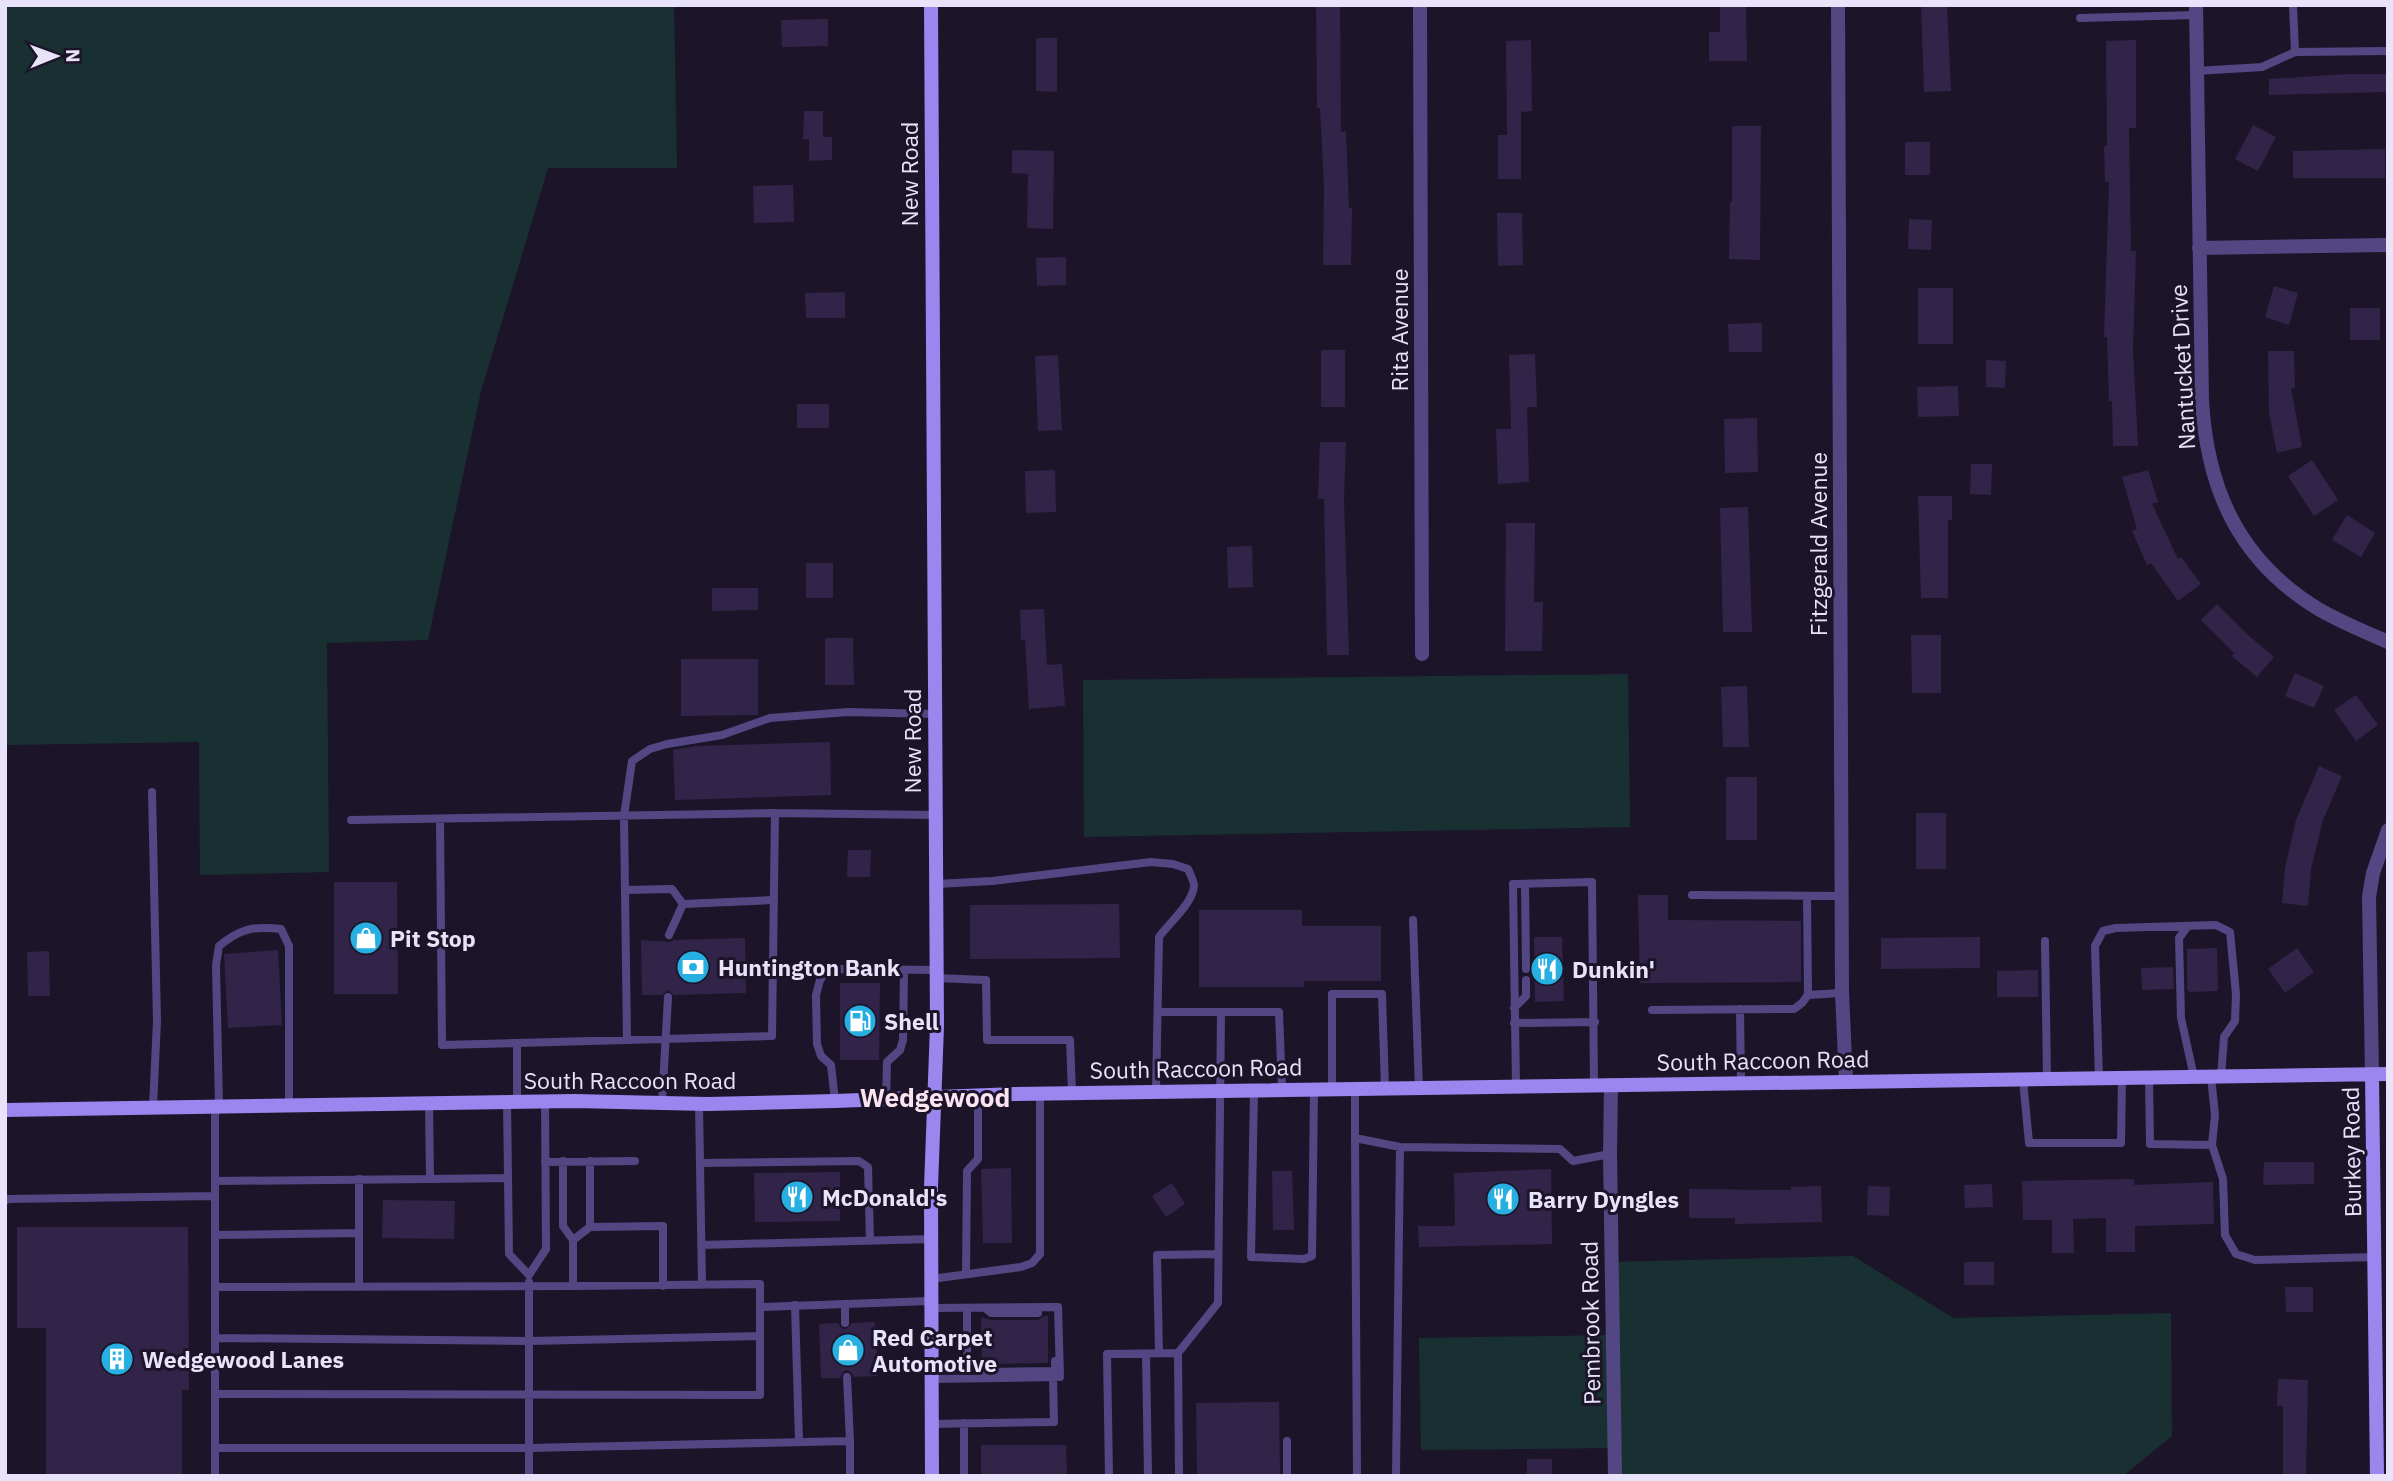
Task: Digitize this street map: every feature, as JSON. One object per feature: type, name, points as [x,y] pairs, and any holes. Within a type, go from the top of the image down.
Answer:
[{"type":"street","name":"New Road","points":[[931,5],[936,884],[931,1239],[932,1476]]},
{"type":"street","name":"Rita Avenue","points":[[1420,5],[1422,654]]},
{"type":"street","name":"Fitzgerald Avenue","points":[[1838,5],[1842,993],[1846,1082]]},
{"type":"street","name":"Nantucket Drive","points":[[2196,10],[2204,436],[2212,473],[2227,512],[2260,561],[2299,596],[2323,611],[2388,642]]},
{"type":"street","points":[[2199,248],[2388,245]]},
{"type":"street","name":"Burkey Road","points":[[2377,1476],[2369,897],[2373,873],[2388,830]]},
{"type":"street","name":"South Raccoon Road","points":[[5,1110],[545,1101],[699,1104],[1040,1093],[2388,1074]]},
{"type":"street","name":"Pembrook Road","points":[[1611,1085],[1615,1476]]},
{"type":"lane","points":[[2293,5],[2295,52]]},
{"type":"lane","points":[[2080,18],[2196,10]]},
{"type":"lane","points":[[2197,71],[2262,67],[2295,52],[2388,51]]},
{"type":"lane","points":[[627,1040],[624,816],[632,761],[659,747],[722,735],[770,718],[848,712],[935,714]]},
{"type":"lane","points":[[152,792],[157,1021],[153,1107]]},
{"type":"lane","points":[[351,820],[775,813],[935,815]]},
{"type":"lane","points":[[440,819],[442,1045],[772,1036],[775,813]]},
{"type":"lane","points":[[936,884],[992,881],[1151,862],[1173,864],[1188,869],[1194,885],[1185,907],[1159,937],[1156,1092]]},
{"type":"lane","points":[[1516,1087],[1513,884],[1592,881],[1594,1085]]},
{"type":"lane","points":[[1525,884],[1526,969]]},
{"type":"lane","points":[[625,890],[672,889],[683,904]]},
{"type":"lane","points":[[1692,894],[1842,897]]},
{"type":"lane","points":[[1652,1010],[1794,1009],[1808,995],[1807,896]]},
{"type":"lane","points":[[683,904],[774,900]]},
{"type":"lane","points":[[669,935],[683,904]]},
{"type":"lane","points":[[1413,920],[1419,1088]]},
{"type":"lane","points":[[2099,1079],[2095,946],[2103,930],[2216,925],[2230,932],[2236,994],[2235,1021],[2224,1037],[2216,1077],[2212,1145],[2223,1179],[2225,1235],[2236,1254],[2255,1260],[2375,1257]]},
{"type":"lane","points":[[2188,926],[2179,938],[2181,1018],[2194,1077]]},
{"type":"lane","points":[[215,1476],[216,965],[219,946],[236,932],[260,927],[281,929],[289,946],[289,1105]]},
{"type":"lane","points":[[2045,941],[2048,1079]]},
{"type":"lane","points":[[835,1101],[831,1065],[821,1056],[817,1044],[816,995],[820,980],[829,972],[840,969],[904,970],[986,980],[987,1040],[1070,1040],[1072,1093]]},
{"type":"lane","points":[[887,1099],[887,1062],[900,1051],[903,1040],[904,970]]},
{"type":"lane","points":[[1514,1008],[1526,996],[1526,980]]},
{"type":"lane","points":[[1808,995],[1842,993]]},
{"type":"lane","points":[[1332,1089],[1332,994],[1382,994],[1385,1089]]},
{"type":"lane","points":[[662,1103],[668,997]]},
{"type":"lane","points":[[1740,1009],[1741,1083]]},
{"type":"lane","points":[[1158,1012],[1279,1013],[1282,1090]]},
{"type":"lane","points":[[1179,1476],[1178,1353],[1218,1303],[1220,1012]]},
{"type":"lane","points":[[1514,1023],[1594,1022]]},
{"type":"lane","points":[[517,1043],[508,1178],[509,1254],[529,1275]]},
{"type":"lane","points":[[2023,1080],[2029,1143],[2121,1143],[2122,1078]]},
{"type":"lane","points":[[2148,1078],[2150,1144],[2212,1145]]},
{"type":"lane","points":[[1254,1090],[1251,1257],[1304,1259],[1312,1256],[1314,1089]]},
{"type":"lane","points":[[1354,1089],[1357,1476]]},
{"type":"lane","points":[[931,1279],[1021,1268],[1032,1263],[1040,1254],[1040,1093]]},
{"type":"lane","points":[[966,1275],[967,1171],[978,1159],[978,1095]]},
{"type":"lane","points":[[529,1476],[529,1275],[546,1249],[545,1101]]},
{"type":"lane","points":[[429,1103],[430,1179]]},
{"type":"lane","points":[[699,1104],[702,1285]]},
{"type":"lane","points":[[1355,1138],[1400,1147],[1560,1149],[1573,1161],[1610,1154]]},
{"type":"lane","points":[[1396,1476],[1400,1147]]},
{"type":"lane","points":[[563,1161],[563,1227],[573,1240],[573,1286]]},
{"type":"lane","points":[[590,1161],[590,1227]]},
{"type":"lane","points":[[545,1162],[635,1161]]},
{"type":"lane","points":[[700,1163],[859,1161],[868,1167],[870,1241]]},
{"type":"lane","points":[[215,1181],[508,1178]]},
{"type":"lane","points":[[359,1179],[359,1287]]},
{"type":"lane","points":[[5,1201],[215,1196]]},
{"type":"lane","points":[[573,1240],[590,1227],[663,1226],[663,1286]]},
{"type":"lane","points":[[215,1235],[359,1233]]},
{"type":"lane","points":[[701,1245],[931,1239]]},
{"type":"lane","points":[[1159,1353],[1157,1255],[1218,1254]]},
{"type":"lane","points":[[215,1287],[760,1284],[760,1395],[215,1394]]},
{"type":"lane","points":[[760,1307],[845,1304],[967,1308],[1058,1307],[1060,1377],[932,1379]]},
{"type":"lane","points":[[845,1304],[845,1323]]},
{"type":"lane","points":[[795,1306],[799,1442]]},
{"type":"lane","points":[[967,1308],[967,1378]]},
{"type":"lane","points":[[979,1378],[985,1372],[1055,1371],[1054,1312],[991,1313],[985,1308]]},
{"type":"lane","points":[[215,1338],[529,1341],[760,1336]]},
{"type":"lane","points":[[1109,1476],[1107,1354],[1178,1353]]},
{"type":"lane","points":[[1146,1354],[1147,1476]]},
{"type":"lane","points":[[847,1377],[850,1476]]},
{"type":"lane","points":[[932,1424],[1054,1422],[1053,1377]]},
{"type":"lane","points":[[964,1423],[964,1476]]},
{"type":"lane","points":[[215,1448],[529,1448],[850,1441]]},
{"type":"lane","points":[[1287,1441],[1287,1476]]},
{"type":"green space","points":[[5,5],[674,5],[677,168],[548,168],[481,391],[428,640],[327,643],[329,872],[200,875],[199,742],[5,745]]},
{"type":"green space","points":[[1628,674],[1630,827],[1084,837],[1083,680]]},
{"type":"green space","points":[[1853,1256],[1953,1318],[2171,1313],[2172,1436],[2123,1476],[1615,1476],[1614,1448],[1421,1450],[1419,1338],[1613,1335],[1611,1262]]},
{"type":"building","points":[[1316,5],[1340,5],[1341,132],[1346,131],[1349,208],[1352,208],[1351,265],[1323,265],[1324,186],[1320,108],[1317,108]]},
{"type":"building","points":[[1720,5],[1746,5],[1747,61],[1709,61],[1709,32],[1720,32]]},
{"type":"building","points":[[1921,5],[1947,5],[1951,91],[1924,92]]},
{"type":"building","points":[[828,19],[828,46],[782,47],[781,20]]},
{"type":"building","points":[[1036,38],[1057,38],[1057,92],[1036,91]]},
{"type":"building","points":[[1531,40],[1532,111],[1521,112],[1521,179],[1498,179],[1498,135],[1507,135],[1506,41]]},
{"type":"building","points":[[2136,40],[2136,128],[2129,128],[2131,251],[2136,251],[2133,351],[2138,446],[2113,446],[2107,337],[2104,337],[2109,182],[2105,182],[2104,146],[2107,146],[2106,41]]},
{"type":"building","points":[[2388,74],[2388,92],[2269,95],[2269,79]]},
{"type":"building","points":[[804,111],[823,111],[823,137],[832,137],[832,160],[809,161],[809,139],[803,139]]},
{"type":"building","points":[[2253,125],[2276,137],[2258,171],[2235,159]]},
{"type":"building","points":[[1732,126],[1761,126],[1760,260],[1729,259]]},
{"type":"building","points":[[1905,142],[1930,142],[1930,175],[1905,175]]},
{"type":"building","points":[[2385,149],[2385,178],[2293,178],[2293,151]]},
{"type":"building","points":[[1012,150],[1054,151],[1053,229],[1027,228],[1028,174],[1012,173]]},
{"type":"building","points":[[793,185],[794,222],[754,223],[753,186]]},
{"type":"building","points":[[1497,213],[1522,213],[1523,265],[1498,266]]},
{"type":"building","points":[[1909,219],[1932,220],[1931,250],[1908,249]]},
{"type":"building","points":[[1066,257],[1066,285],[1037,286],[1036,258]]},
{"type":"building","points":[[2274,286],[2298,293],[2289,325],[2265,317]]},
{"type":"building","points":[[1918,288],[1953,288],[1953,344],[1918,344]]},
{"type":"building","points":[[845,292],[845,318],[806,318],[805,293]]},
{"type":"building","points":[[2350,308],[2380,308],[2380,340],[2350,340]]},
{"type":"building","points":[[1762,323],[1762,352],[1729,352],[1728,324]]},
{"type":"building","points":[[1321,350],[1345,350],[1345,407],[1321,407]]},
{"type":"building","points":[[2268,351],[2294,351],[2295,388],[2291,388],[2302,447],[2277,453],[2269,413]]},
{"type":"building","points":[[1535,354],[1537,407],[1527,407],[1529,482],[1498,484],[1496,429],[1511,429],[1509,355]]},
{"type":"building","points":[[1058,355],[1062,430],[1038,431],[1035,356]]},
{"type":"building","points":[[1986,360],[2006,361],[2005,388],[1986,387]]},
{"type":"building","points":[[1958,386],[1959,416],[1918,417],[1917,387]]},
{"type":"building","points":[[797,404],[829,404],[829,428],[797,428]]},
{"type":"building","points":[[1757,418],[1758,472],[1725,473],[1724,419]]},
{"type":"building","points":[[1320,442],[1346,442],[1344,499],[1349,655],[1327,655],[1324,499],[1318,499]]},
{"type":"building","points":[[2312,460],[2338,500],[2314,516],[2288,476]]},
{"type":"building","points":[[1971,464],[1992,464],[1991,495],[1970,494]]},
{"type":"building","points":[[1055,470],[1056,512],[1026,513],[1025,471]]},
{"type":"building","points":[[2148,470],[2158,502],[2152,504],[2178,559],[2181,557],[2201,584],[2178,601],[2151,563],[2147,565],[2132,531],[2137,529],[2122,477]]},
{"type":"building","points":[[1918,496],[1952,496],[1952,520],[1948,520],[1948,598],[1921,598]]},
{"type":"building","points":[[1748,507],[1752,632],[1723,632],[1720,508]]},
{"type":"building","points":[[2347,515],[2375,533],[2361,557],[2332,540]]},
{"type":"building","points":[[1506,523],[1535,523],[1534,602],[1543,602],[1542,651],[1505,651]]},
{"type":"building","points":[[1252,546],[1253,587],[1228,588],[1227,547]]},
{"type":"building","points":[[806,563],[833,563],[833,598],[806,598]]},
{"type":"building","points":[[712,588],[758,588],[758,610],[712,611]]},
{"type":"building","points":[[2217,604],[2274,657],[2257,677],[2232,656],[2234,653],[2201,620]]},
{"type":"building","points":[[1044,609],[1047,665],[1062,664],[1065,706],[1029,709],[1025,640],[1021,640],[1020,610]]},
{"type":"building","points":[[1911,635],[1941,635],[1941,693],[1912,693]]},
{"type":"building","points":[[825,638],[853,638],[854,685],[825,685]]},
{"type":"building","points":[[681,659],[758,659],[758,715],[681,716]]},
{"type":"building","points":[[2295,673],[2324,686],[2314,708],[2285,696]]},
{"type":"building","points":[[1747,686],[1749,747],[1723,747],[1721,687]]},
{"type":"building","points":[[2356,695],[2378,725],[2356,741],[2334,710]]},
{"type":"building","points":[[830,742],[831,795],[675,800],[673,750],[697,746]]},
{"type":"building","points":[[2319,766],[2342,776],[2323,820],[2311,869],[2308,906],[2282,903],[2285,868],[2296,820]]},
{"type":"building","points":[[1726,777],[1757,777],[1757,840],[1726,840]]},
{"type":"building","points":[[1916,813],[1946,813],[1946,869],[1916,869]]},
{"type":"building","points":[[848,850],[871,850],[870,877],[847,877]]},
{"type":"building","name":"Pit Stop","points":[[334,882],[397,882],[398,994],[334,994]]},
{"type":"building","points":[[1638,895],[1668,895],[1668,920],[1801,921],[1801,982],[1640,983]]},
{"type":"building","points":[[1119,904],[1120,958],[970,959],[970,905]]},
{"type":"building","points":[[1199,910],[1302,910],[1302,926],[1381,926],[1381,981],[1304,981],[1304,987],[1199,987]]},
{"type":"building","name":"Dunkin'","points":[[1534,937],[1562,937],[1564,1001],[1535,1002]]},
{"type":"building","points":[[1980,937],[1980,968],[1881,969],[1881,938]]},
{"type":"building","name":"Huntington Bank","points":[[745,938],[746,993],[674,995],[668,990],[662,995],[642,995],[641,940],[669,942]]},
{"type":"building","points":[[2217,948],[2218,991],[2189,992],[2187,949]]},
{"type":"building","points":[[2297,948],[2314,972],[2285,993],[2268,969]]},
{"type":"building","points":[[278,950],[282,1025],[228,1028],[224,954]]},
{"type":"building","points":[[49,951],[50,996],[28,996],[27,952]]},
{"type":"building","points":[[2173,967],[2174,989],[2142,990],[2141,968]]},
{"type":"building","points":[[2038,970],[2038,997],[1997,997],[1997,971]]},
{"type":"building","name":"Shell","points":[[840,983],[880,983],[879,1060],[840,1060]]},
{"type":"building","points":[[2264,1162],[2314,1162],[2314,1184],[2263,1185]]},
{"type":"building","points":[[1011,1168],[1012,1243],[983,1243],[981,1169]]},
{"type":"building","name":"Barry Dyngles","points":[[1551,1169],[1552,1244],[1419,1247],[1418,1226],[1455,1226],[1454,1173]]},
{"type":"building","points":[[1272,1171],[1292,1171],[1294,1230],[1273,1230]]},
{"type":"building","name":"McDonald's","points":[[840,1172],[840,1221],[755,1222],[754,1173]]},
{"type":"building","points":[[2134,1179],[2134,1185],[2213,1182],[2214,1224],[2135,1226],[2135,1252],[2106,1252],[2106,1218],[2073,1219],[2074,1253],[2052,1253],[2052,1220],[2023,1220],[2022,1181]]},
{"type":"building","points":[[1172,1183],[1185,1204],[1166,1217],[1152,1196]]},
{"type":"building","points":[[1992,1184],[1993,1207],[1965,1208],[1964,1185]]},
{"type":"building","points":[[1821,1186],[1822,1222],[1735,1224],[1735,1218],[1689,1218],[1689,1189],[1791,1190],[1791,1187]]},
{"type":"building","points":[[1868,1186],[1890,1187],[1889,1216],[1867,1215]]},
{"type":"building","points":[[383,1200],[455,1201],[454,1239],[382,1238]]},
{"type":"building","name":"Wedgewood Lanes","points":[[17,1227],[188,1227],[189,1390],[182,1390],[182,1476],[46,1476],[46,1328],[17,1328]]},
{"type":"building","points":[[1964,1262],[1994,1262],[1994,1285],[1964,1285]]},
{"type":"building","points":[[2285,1287],[2313,1287],[2313,1312],[2286,1312]]},
{"type":"building","points":[[1048,1316],[1048,1363],[982,1364],[981,1317],[991,1320],[1038,1320]]},
{"type":"building","name":"Red Carpet Automotive","points":[[875,1322],[878,1376],[854,1377],[847,1370],[840,1378],[821,1378],[819,1324],[838,1323],[841,1328],[846,1329],[852,1323]]},
{"type":"building","points":[[2278,1379],[2308,1380],[2306,1476],[2283,1476],[2283,1406],[2277,1406]]},
{"type":"building","points":[[1279,1402],[1280,1476],[1197,1476],[1196,1403]]},
{"type":"building","points":[[981,1445],[1066,1445],[1067,1476],[981,1476]]},
{"type":"building","points":[[1527,1459],[1552,1459],[1552,1476],[1527,1476]]},
{"type":"place","name":"Pit Stop","points":[[366,938]]},
{"type":"place","name":"Huntington Bank","points":[[693,967]]},
{"type":"place","name":"Dunkin'","points":[[1547,969]]},
{"type":"place","name":"Shell","points":[[860,1021]]},
{"type":"place","name":"McDonald's","points":[[797,1197]]},
{"type":"place","name":"Barry Dyngles","points":[[1503,1199]]},
{"type":"place","name":"Red Carpet Automotive","points":[[848,1350]]},
{"type":"place","name":"Wedgewood Lanes","points":[[117,1359]]},
{"type":"district","name":"Wedgewood","points":[[935,1097]]}]
